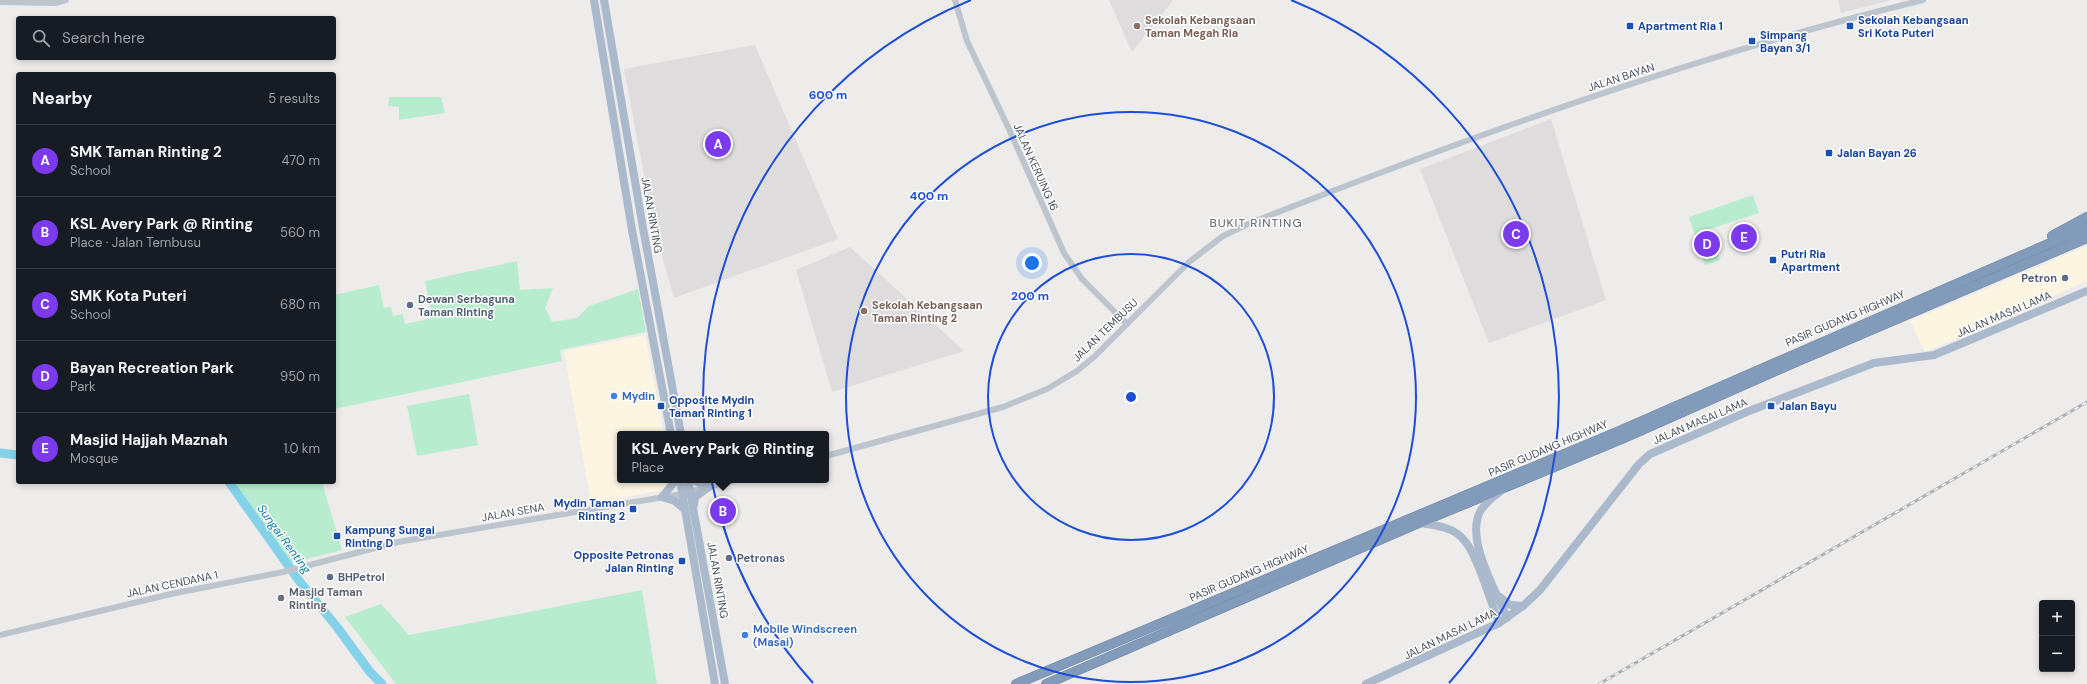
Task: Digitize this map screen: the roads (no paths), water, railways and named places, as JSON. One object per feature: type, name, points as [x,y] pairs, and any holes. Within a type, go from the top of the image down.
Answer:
[{"type":"highway","points":[[2026,253],[2087,217]]},
{"type":"highway","name":"PASIR GUDANG HIGHWAY","points":[[1016,684],[1619,431],[2087,227]]},
{"type":"highway","name":"PASIR GUDANG HIGHWAY","points":[[1046,684],[1418,523],[1504,488],[2087,238]]},
{"type":"main road","name":"JALAN RINTING","points":[[594,0],[632,230],[670,431]]},
{"type":"main road","name":"JALAN RINTING","points":[[604,0],[643,228],[680,431]]},
{"type":"main road","name":"JALAN MASAI LAMA","points":[[1366,684],[1499,623],[1523,606],[1540,590],[1639,464],[1650,454],[1749,411],[1874,363],[1934,355],[2087,291]]},
{"type":"main road","points":[[674,483],[662,497],[675,501],[689,509],[695,497],[708,487],[699,483]]},
{"type":"main road","name":"JALAN RINTING","points":[[681,483],[686,493],[725,684]]},
{"type":"main road","name":"JALAN RINTING","points":[[686,493],[688,483]]},
{"type":"main road","points":[[1504,488],[1488,501],[1480,510],[1476,537],[1478,550],[1507,618]]},
{"type":"main road","name":"JALAN RINTING","points":[[689,509],[715,684]]},
{"type":"main road","points":[[1418,523],[1442,527],[1464,539],[1472,553],[1499,623]]},
{"type":"main road","points":[[1497,593],[1510,605],[1523,606]]},
{"type":"street","points":[[0,2],[55,3],[66,0]]},
{"type":"street","name":"JALAN KERUING 16","points":[[955,0],[967,41],[1064,253],[1082,279],[1127,324]]},
{"type":"street","name":"JALAN BAYAN","points":[[1330,191],[1516,123],[1663,74],[1790,34],[1923,0]]},
{"type":"street","name":"JALAN TEMBUSU","points":[[829,455],[1003,407],[1026,399],[1077,371],[1127,324],[1188,262],[1223,236],[1248,224],[1330,191]]},
{"type":"street","points":[[686,493],[723,483]]},
{"type":"street","name":"JALAN SENA","points":[[348,555],[414,540],[686,493]]},
{"type":"street","name":"JALAN CENDANA 1","points":[[0,635],[171,594],[283,572],[348,555]]},
{"type":"waterway","name":"Sungai Renting","points":[[0,453],[16,455]]},
{"type":"waterway","name":"Sungai Renting","points":[[230,484],[300,582],[337,627],[370,672],[382,684]]},
{"type":"railway","points":[[1599,684],[2087,402]]},
{"type":"place","name":"Sekolah Kebangsaan Taman Megah Ria","points":[[1137,26]]},
{"type":"place","name":"Apartment Ria 1","points":[[1630,26]]},
{"type":"place","name":"Sekolah Kebangsaan Sri Kota Puteri","points":[[1850,26]]},
{"type":"place","name":"Simpang Bayan 3/1","points":[[1752,41]]},
{"type":"place","name":"SMK Taman Rinting 2","points":[[718,144]]},
{"type":"place","name":"Jalan Bayan 26","points":[[1829,153]]},
{"type":"place","name":"SMK Kota Puteri","points":[[1516,234]]},
{"type":"place","name":"Masjid Hajjah Maznah","points":[[1744,237]]},
{"type":"place","name":"Bayan Recreation Park","points":[[1707,244]]},
{"type":"place","name":"Putri Ria Apartment","points":[[1773,260]]},
{"type":"place","name":"Petron","points":[[2065,278]]},
{"type":"place","name":"Dewan Serbaguna Taman RInting","points":[[410,305]]},
{"type":"place","name":"Sekolah Kebangsaan Taman Rinting 2","points":[[864,311]]},
{"type":"place","name":"Mydin","points":[[614,396]]},
{"type":"place","name":"Opposite Mydin Taman Rinting 1","points":[[661,406]]},
{"type":"place","name":"Jalan Bayu","points":[[1771,406]]},
{"type":"place","name":"Mydin Taman Rinting 2","points":[[633,509]]},
{"type":"place","name":"KSL Avery Park @ Rinting","points":[[723,511]]},
{"type":"place","name":"Kampung Sungai Rinting D","points":[[337,536]]},
{"type":"place","name":"Petronas","points":[[729,558]]},
{"type":"place","name":"Opposite Petronas Jalan Rinting","points":[[682,561]]},
{"type":"place","name":"BHPetrol","points":[[330,577]]},
{"type":"place","name":"Masjid Taman Rinting","points":[[281,598]]},
{"type":"place","name":"Mobile Windscreen (Masai)","points":[[745,635]]},
{"type":"district","name":"BUKIT RINTING","points":[[1256,223]]}]
